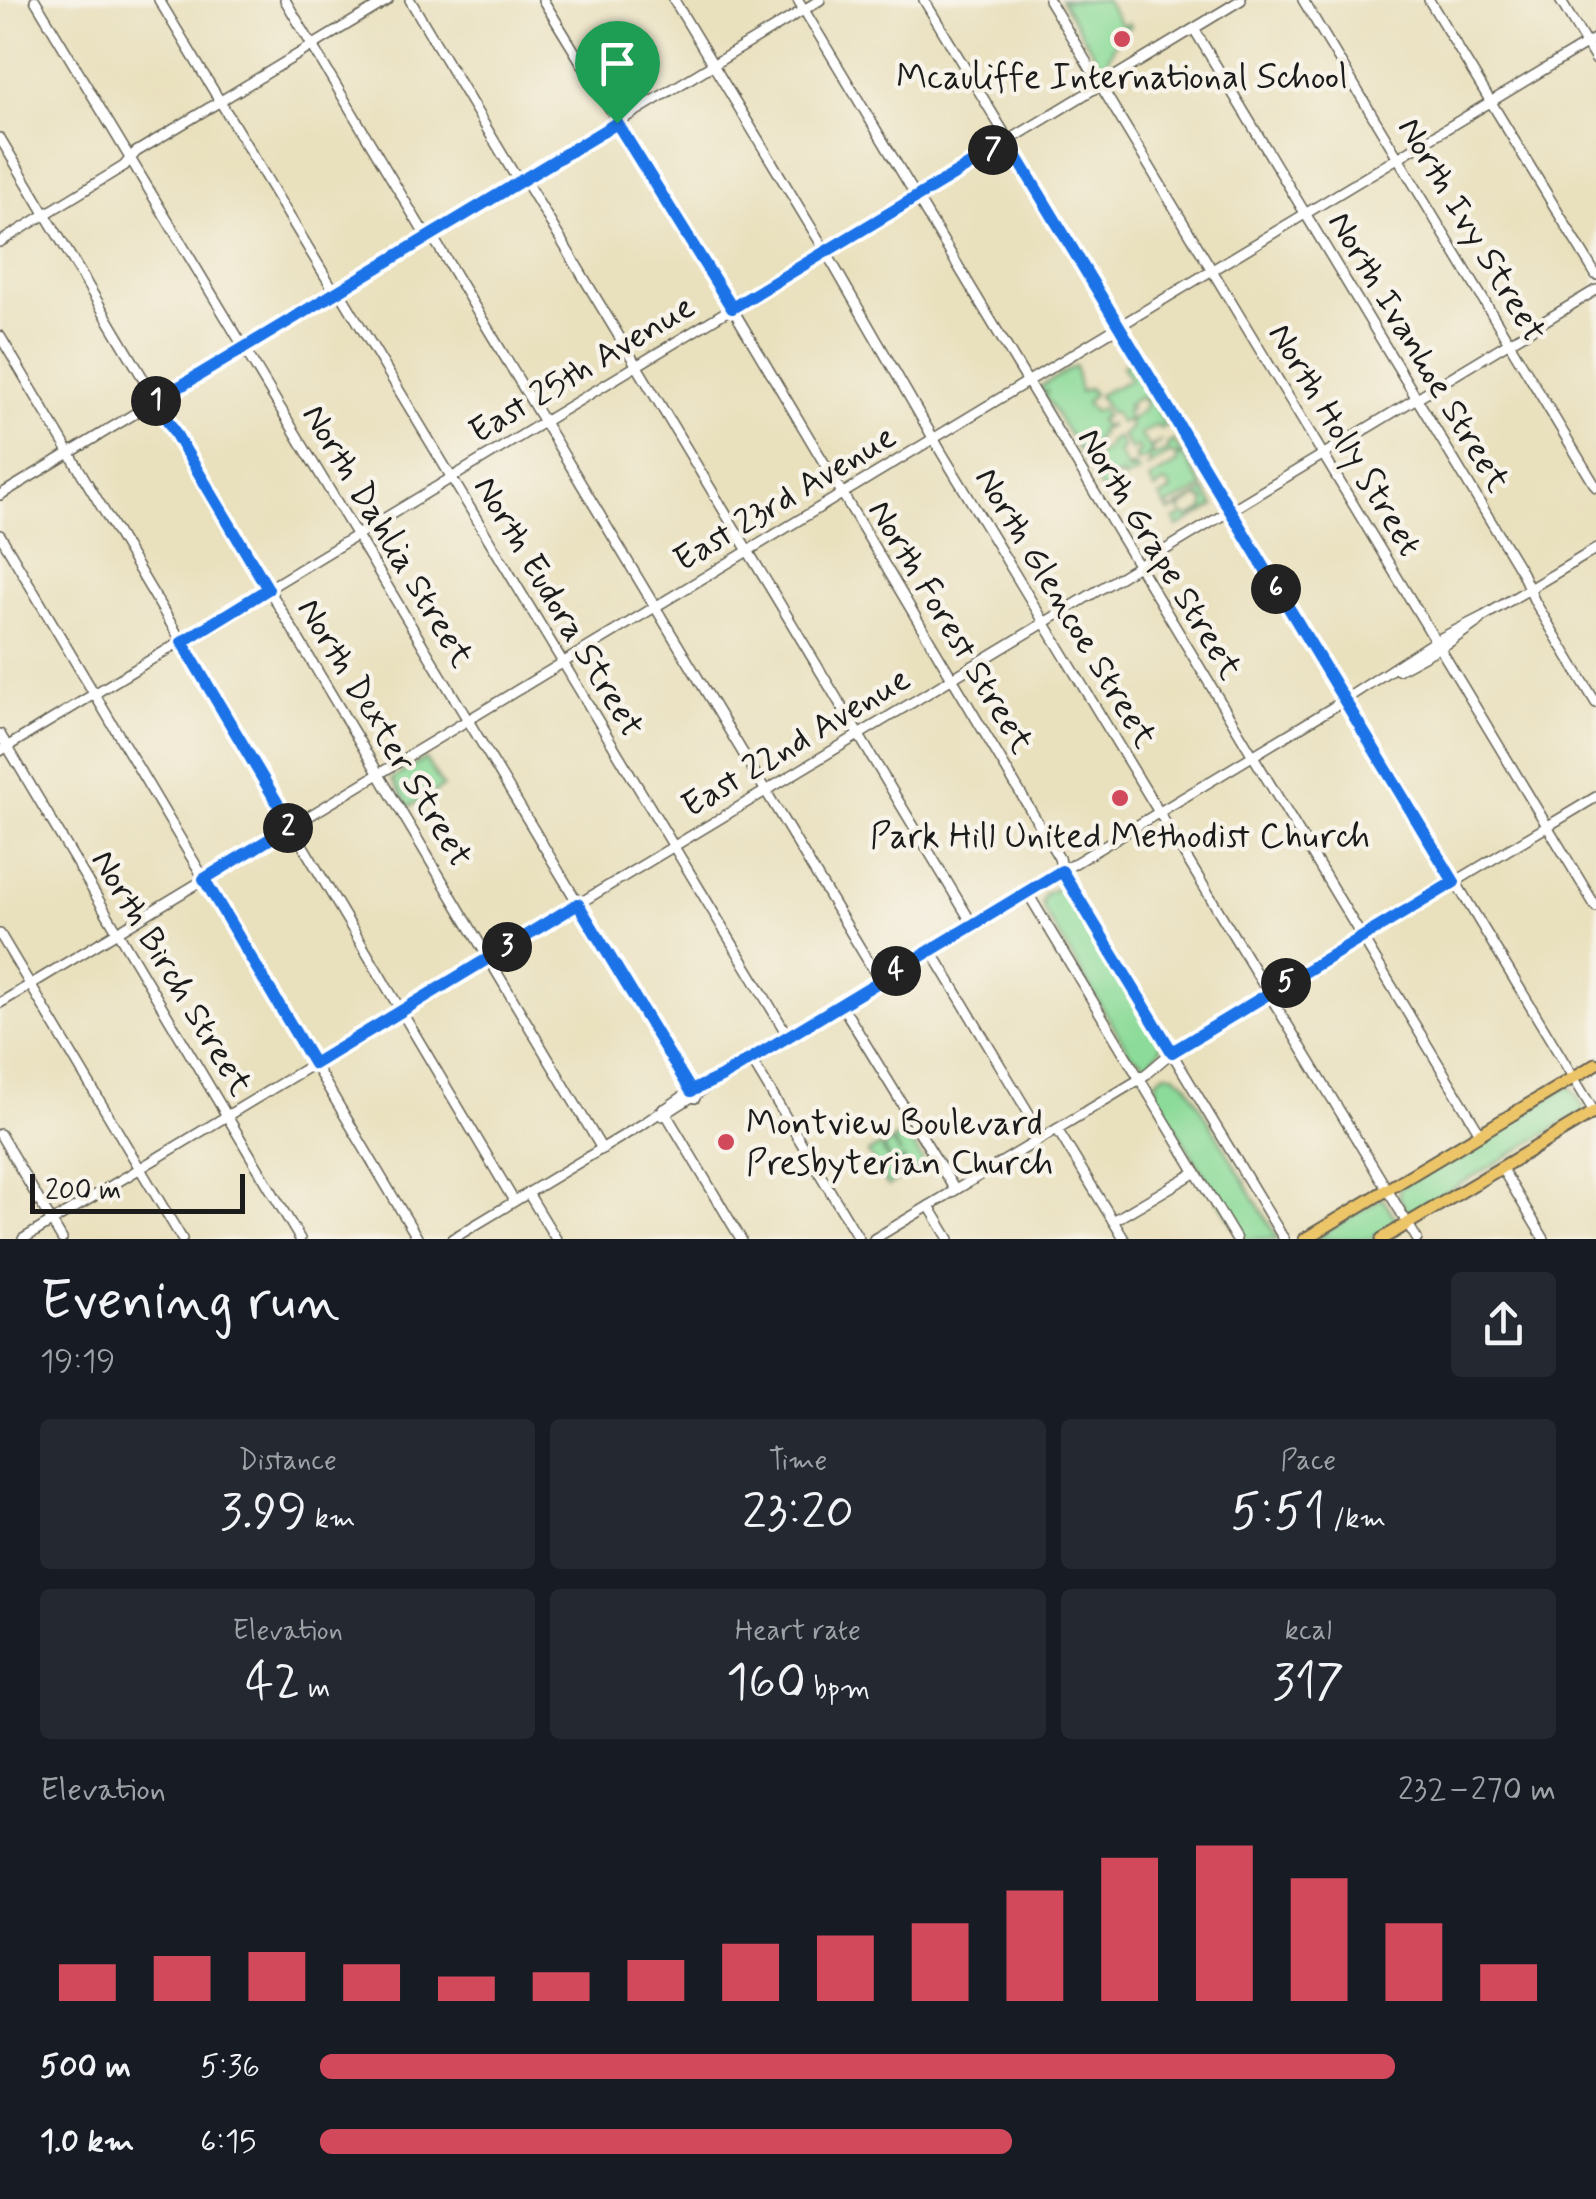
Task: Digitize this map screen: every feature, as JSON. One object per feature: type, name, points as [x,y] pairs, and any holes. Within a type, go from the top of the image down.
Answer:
[{"type":"main road","points":[[1305,1239],[1596,1064]]},
{"type":"main road","points":[[1382,1239],[1595,1113]]},
{"type":"street","name":"North Dahlia Street","points":[[35,0],[693,1094]]},
{"type":"street","name":"North Eudora Street","points":[[159,0],[788,1036]]},
{"type":"street","points":[[285,0],[880,981]]},
{"type":"street","points":[[0,242],[131,160],[136,152],[388,0]]},
{"type":"street","points":[[410,0],[514,174],[528,185],[638,365],[973,924]]},
{"type":"street","name":"North Forest Street","points":[[543,0],[732,308],[1060,858],[1062,871],[1284,1239]]},
{"type":"street","name":"North Glencoe Street","points":[[674,0],[1044,623],[1417,1239]]},
{"type":"street","points":[[0,495],[712,65],[801,5],[820,0]]},
{"type":"street","points":[[924,0],[1229,512],[1595,1113]]},
{"type":"street","name":"North Holly Street","points":[[1049,0],[1596,907]]},
{"type":"street","name":"East 25th Avenue","points":[[4,749],[1241,0]]},
{"type":"street","name":"North Ivy Street","points":[[1303,0],[1596,487]]},
{"type":"street","points":[[1429,0],[1596,274]]},
{"type":"street","points":[[1560,0],[1591,41],[1596,60]]},
{"type":"street","name":"North Grape Street","points":[[801,5],[1480,1133]]},
{"type":"street","name":"North Ivanhoe Street","points":[[1194,29],[1596,703]]},
{"type":"street","name":"East 23rd Avenue","points":[[0,1003],[1591,41]]},
{"type":"street","name":"North Dexter Street","points":[[0,138],[602,1149]]},
{"type":"street","name":"East 22nd Avenue","points":[[22,1239],[1596,290]]},
{"type":"street","points":[[0,336],[514,1201]]},
{"type":"street","points":[[0,535],[418,1239]]},
{"type":"street","points":[[452,1239],[1596,549]]},
{"type":"street","name":"North Birch Street","points":[[0,734],[4,749],[300,1239]]},
{"type":"street","points":[[874,1239],[1140,1079],[1172,1052],[1596,797]]},
{"type":"street","points":[[1027,892],[1236,1239]]},
{"type":"street","points":[[0,934],[182,1239]]},
{"type":"street","points":[[931,950],[1044,1137]]},
{"type":"street","points":[[842,1004],[955,1190]]},
{"type":"street","points":[[751,1059],[859,1239]]},
{"type":"street","points":[[664,1112],[740,1239]]},
{"type":"street","points":[[1057,1129],[1124,1239]]},
{"type":"street","points":[[0,1134],[62,1239]]},
{"type":"street","points":[[1501,1167],[1544,1239]]},
{"type":"street","points":[[1113,1221],[1196,1172]]},
{"type":"street","points":[[528,1193],[556,1239]]},
{"type":"street","points":[[929,1206],[949,1239]]},
{"type":"green space","points":[[1061,0],[1106,0],[1122,26],[1131,26],[1118,38],[1103,69]]},
{"type":"green space","points":[[1128,362],[1148,397],[1145,400],[1150,399],[1166,426],[1160,429],[1157,425],[1140,435],[1150,447],[1162,441],[1149,455],[1168,450],[1167,445],[1173,440],[1183,455],[1169,454],[1146,468],[1151,463],[1148,458],[1137,461],[1135,456],[1140,451],[1137,446],[1131,450],[1122,435],[1131,428],[1128,422],[1145,408],[1144,401],[1140,397],[1127,405],[1129,419],[1119,423],[1098,395],[1130,380],[1122,366]]},
{"type":"green space","points":[[1075,366],[1080,392],[1089,388],[1093,394],[1086,403],[1094,412],[1101,408],[1105,416],[1099,420],[1103,427],[1111,425],[1099,432],[1097,442],[1081,454],[1044,395],[1048,391],[1043,393],[1040,387]]},
{"type":"green space","points":[[1118,437],[1123,449],[1118,452],[1127,468],[1135,465],[1127,471],[1137,468],[1139,472],[1123,480],[1121,474],[1109,482],[1112,493],[1106,497],[1081,457],[1085,454],[1090,459]]},
{"type":"green space","points":[[1184,456],[1203,488],[1167,506],[1169,512],[1160,497],[1171,491],[1168,485],[1163,483],[1155,490],[1149,480],[1177,463],[1176,457]]},
{"type":"green space","points":[[1205,491],[1214,506],[1178,527],[1174,520],[1203,509],[1205,500],[1197,497],[1180,508],[1182,513],[1178,507],[1174,509]]},
{"type":"green space","points":[[425,759],[443,787],[409,807],[392,779]]},
{"type":"green space","points":[[1058,888],[1076,901],[1160,1041],[1161,1049],[1152,1059],[1149,1072],[1143,1061],[1130,1054],[1044,911],[1045,894]]},
{"type":"green space","points":[[1165,1073],[1186,1082],[1278,1239],[1242,1239],[1157,1097],[1156,1080]]},
{"type":"green space","points":[[1567,1087],[1572,1088],[1583,1112],[1409,1214],[1398,1196],[1400,1187]]},
{"type":"green space","points":[[906,1133],[925,1164],[888,1186],[868,1153],[880,1146],[894,1168],[905,1160],[894,1165],[883,1148],[892,1142],[901,1154],[893,1140]]},
{"type":"green space","points":[[1382,1198],[1399,1223],[1374,1239],[1314,1239]]},
{"type":"place","name":"Mcauliffe International School","points":[[1122,39]]},
{"type":"place","name":"Park Hill United Methodist Church","points":[[1120,798]]},
{"type":"place","name":"Montview Boulevard Presbyterian Church","points":[[726,1142]]},
{"type":"route","points":[[617,123],[732,308],[1008,142],[1454,882],[1172,1052],[1062,871],[721,1077],[691,1091],[578,904],[314,1064],[204,879],[291,826],[182,642],[268,589],[156,401],[617,123]]}]
